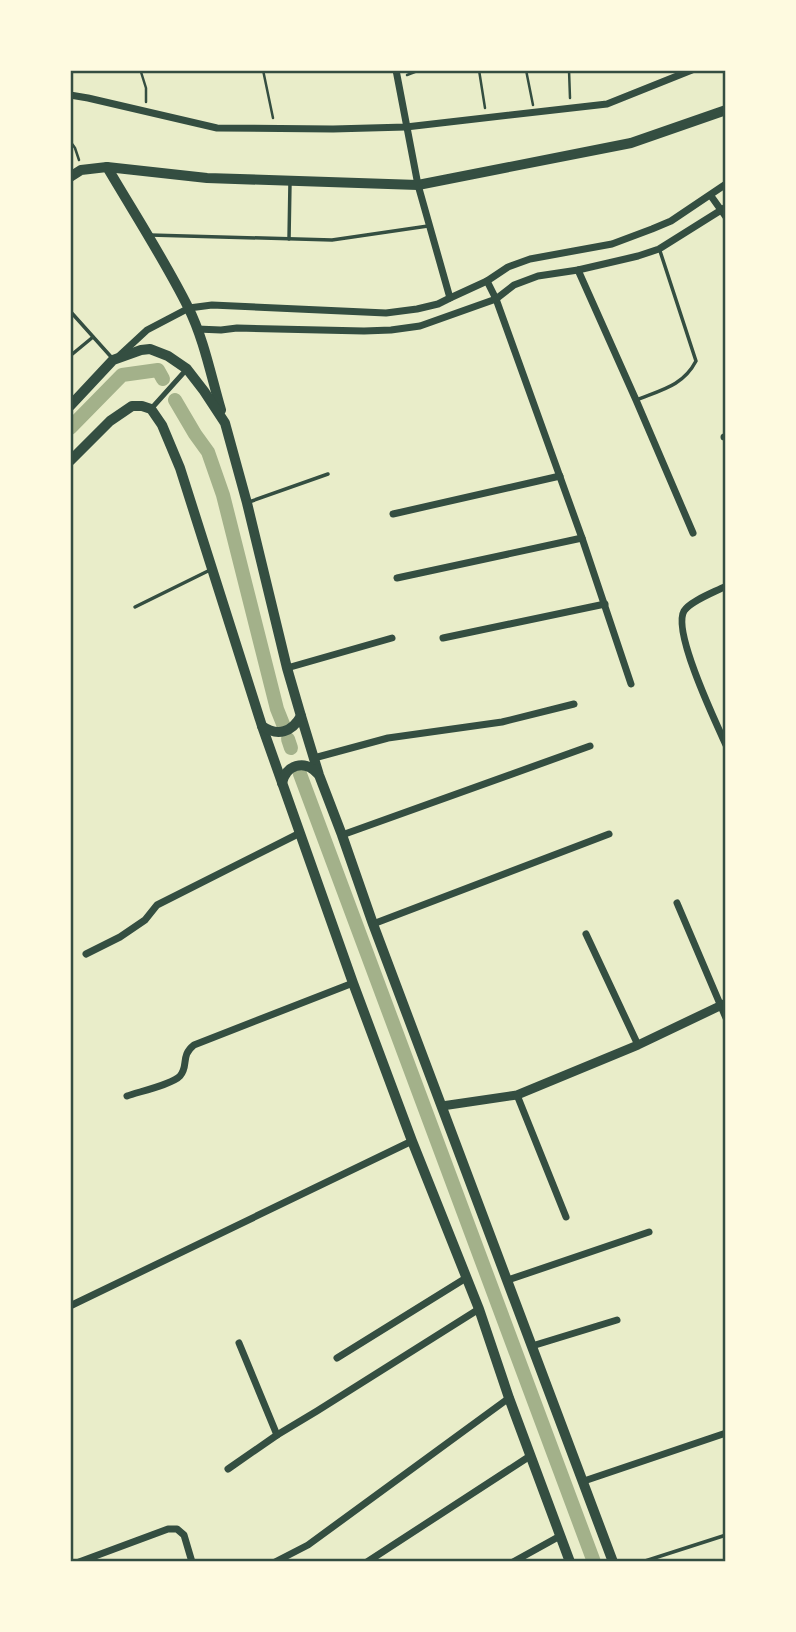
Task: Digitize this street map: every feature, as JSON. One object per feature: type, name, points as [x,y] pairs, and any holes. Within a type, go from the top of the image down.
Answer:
[{"type":"main road","points":[[70,177],[82,170],[107,167],[207,178],[418,185],[631,143],[726,110]]},
{"type":"main road","points":[[107,167],[189,308],[197,329],[247,503],[287,668],[319,775],[613,1562]]},
{"type":"main road","points":[[70,406],[113,360],[150,349],[159,351],[187,369],[225,422]]},
{"type":"main road","points":[[70,461],[110,421],[132,407],[142,406],[151,410],[162,425],[180,468],[262,726],[353,983],[479,1309],[570,1562]]},
{"type":"main road","points":[[262,726],[276,733],[284,732],[291,729],[301,716]]},
{"type":"main road","points":[[282,783],[288,770],[294,766],[308,766],[319,775]]},
{"type":"street","points":[[70,95],[217,128],[406,127],[607,104],[692,70]]},
{"type":"street","points":[[397,74],[418,185],[450,299]]},
{"type":"street","points":[[113,360],[147,330],[189,308],[212,305],[386,313],[438,304],[487,281],[508,267],[530,259],[612,244],[652,229],[671,221],[726,184]]},
{"type":"street","points":[[197,329],[364,331],[420,326],[496,299],[514,285],[538,276],[578,270],[638,256],[659,248],[725,211],[711,196]]},
{"type":"street","points":[[578,270],[693,533]]},
{"type":"street","points":[[487,281],[496,299],[560,476],[631,684]]},
{"type":"street","points":[[151,410],[187,369]]},
{"type":"street","points":[[393,514],[560,476]]},
{"type":"street","points":[[397,578],[582,538]]},
{"type":"street","points":[[726,586],[690,605],[683,612],[681,621],[698,680],[726,745]]},
{"type":"street","points":[[443,638],[605,604]]},
{"type":"street","points":[[287,668],[392,638]]},
{"type":"street","points":[[314,758],[388,738],[502,722],[574,704]]},
{"type":"street","points":[[342,835],[590,746]]},
{"type":"street","points":[[86,954],[120,937],[145,920],[157,905],[300,833]]},
{"type":"street","points":[[373,924],[609,834]]},
{"type":"street","points":[[677,903],[723,1004],[726,1018]]},
{"type":"street","points":[[586,934],[638,1045]]},
{"type":"street","points":[[127,1096],[172,1082],[184,1069],[186,1054],[194,1045],[353,983]]},
{"type":"street","points":[[442,1106],[517,1095],[638,1045],[723,1004]]},
{"type":"street","points":[[517,1095],[566,1217]]},
{"type":"street","points":[[70,1306],[412,1141]]},
{"type":"street","points":[[508,1280],[649,1232]]},
{"type":"street","points":[[337,1358],[466,1278]]},
{"type":"street","points":[[228,1469],[277,1435],[479,1309]]},
{"type":"street","points":[[532,1346],[617,1320]]},
{"type":"street","points":[[239,1343],[277,1435]]},
{"type":"street","points":[[275,1562],[308,1545],[509,1398]]},
{"type":"street","points":[[584,1482],[726,1433]]},
{"type":"street","points":[[367,1562],[530,1455]]},
{"type":"street","points":[[79,1562],[168,1529],[177,1529],[184,1535],[192,1562]]},
{"type":"street","points":[[513,1562],[560,1536]]},
{"type":"lane","points":[[289,239],[290,181]]},
{"type":"lane","points":[[148,235],[332,240],[428,226]]},
{"type":"lane","points":[[636,400],[680,382],[696,361],[659,248]]},
{"type":"lane","points":[[70,311],[113,360]]},
{"type":"lane","points":[[70,356],[93,337]]},
{"type":"lane","points":[[247,503],[328,474]]},
{"type":"lane","points":[[135,607],[212,569]]},
{"type":"lane","points":[[642,1562],[726,1535]]},
{"type":"path","points":[[145,70],[141,72],[146,88],[145,111]]},
{"type":"path","points":[[263,70],[276,128]]},
{"type":"path","points":[[397,74],[420,70]]},
{"type":"path","points":[[479,70],[486,118]]},
{"type":"path","points":[[526,70],[534,113]]},
{"type":"path","points":[[569,70],[570,109]]},
{"type":"path","points":[[70,141],[82,170]]},
{"type":"waterway","points":[[70,428],[122,375],[158,370],[163,379]]},
{"type":"waterway","points":[[175,400],[208,452],[223,495],[283,724]]},
{"type":"waterway","points":[[288,739],[291,748]]},
{"type":"waterway","points":[[300,774],[594,1562]]}]
